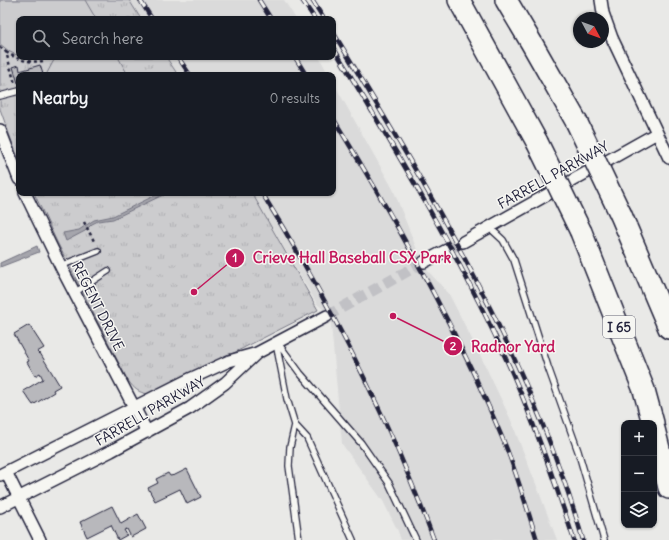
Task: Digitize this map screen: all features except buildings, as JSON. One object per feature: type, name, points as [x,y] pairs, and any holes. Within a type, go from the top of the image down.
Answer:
[{"type":"highway","name":"I 65","points":[[459,0],[537,142],[581,232],[644,390],[652,420]]},
{"type":"highway","points":[[506,0],[576,121],[621,215],[669,328]]},
{"type":"highway","points":[[657,440],[669,488]]},
{"type":"street","points":[[601,0],[603,13],[612,38],[669,158]]},
{"type":"street","points":[[0,130],[16,171]]},
{"type":"street","name":"FARRELL PARKWAY","points":[[463,242],[657,133]]},
{"type":"street","name":"REGENT DRIVE","points":[[26,196],[60,266],[147,432]]},
{"type":"street","points":[[424,262],[447,250]]},
{"type":"street","name":"FARRELL PARKWAY","points":[[0,507],[147,432],[190,408],[225,383],[257,353],[327,316]]},
{"type":"street","points":[[40,540],[19,498],[3,474],[134,407],[229,361],[257,353]]},
{"type":"lane","points":[[0,96],[16,92]]},
{"type":"lane","points":[[489,227],[503,240],[514,260],[548,367],[578,451],[604,540]]},
{"type":"lane","points":[[60,266],[98,251]]},
{"type":"lane","points":[[74,293],[108,271]]},
{"type":"lane","points":[[277,342],[286,392],[295,425],[307,438],[353,540]]},
{"type":"lane","points":[[277,342],[300,373],[360,443],[389,483],[416,540]]},
{"type":"lane","points":[[295,425],[290,447],[289,466],[299,540]]},
{"type":"path","points":[[0,47],[16,58]]},
{"type":"path","points":[[6,52],[16,84]]},
{"type":"path","points":[[22,60],[43,61]]},
{"type":"path","points":[[84,222],[96,245]]},
{"type":"shaded area","points":[[129,0],[284,0],[294,16],[139,16]]},
{"type":"shaded area","points":[[168,60],[321,60],[327,72],[176,72]]},
{"type":"shaded area","points":[[336,87],[393,189],[419,255],[428,271],[449,294],[482,359],[510,418],[557,540],[401,540],[383,501],[342,444],[331,324],[322,308],[317,304],[254,196],[336,196]]},
{"type":"shaded area","points":[[154,196],[161,196],[113,219],[98,221],[92,224],[85,231],[66,241],[63,233],[79,230],[94,220],[113,216]]},
{"type":"shaded area","points":[[37,246],[39,252],[0,267],[0,263]]},
{"type":"green space","points":[[0,0],[129,0],[139,16],[16,16],[16,60],[168,60],[176,72],[16,72],[16,153],[0,109]]},
{"type":"green space","points":[[0,0],[85,0],[94,16],[16,16],[16,55],[0,44]]},
{"type":"green space","points":[[54,60],[120,60],[126,72],[48,72]]},
{"type":"green space","points":[[35,196],[254,196],[318,310],[155,393],[150,394],[138,391],[126,377],[57,242]]},
{"type":"tunnel","points":[[447,250],[463,242]]},
{"type":"tunnel","points":[[327,316],[424,262]]},
{"type":"railway","points":[[140,0],[150,16]]},
{"type":"railway","points":[[259,0],[269,16]]},
{"type":"railway","points":[[302,0],[313,16]]},
{"type":"railway","points":[[312,0],[322,16]]},
{"type":"railway","points":[[336,37],[406,154],[475,278],[535,406],[561,473],[583,540]]},
{"type":"railway","points":[[336,52],[424,201],[487,319],[516,381],[534,426],[574,540]]},
{"type":"railway","points":[[180,60],[188,72]]},
{"type":"railway","points":[[297,60],[304,72]]},
{"type":"railway","points":[[336,123],[403,236],[466,358],[509,454],[537,540]]},
{"type":"railway","points":[[264,196],[311,277],[357,362],[398,450],[434,540]]},
{"type":"place","name":"Crieve Hall Baseball CSX Park","points":[[194,292]]},
{"type":"place","name":"Radnor Yard","points":[[393,316]]}]
